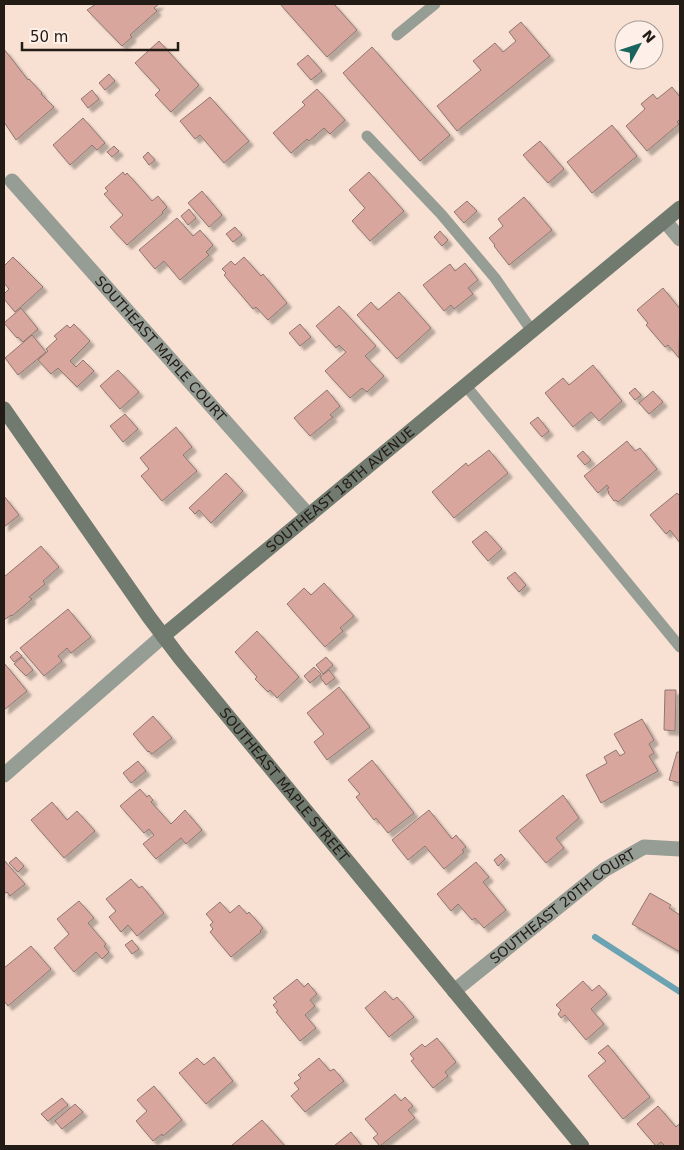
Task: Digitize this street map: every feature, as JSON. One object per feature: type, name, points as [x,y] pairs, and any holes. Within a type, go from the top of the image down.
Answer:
[{"type":"street","name":"SOUTHEAST MAPLE COURT","points":[[12,181],[309,516]]},
{"type":"street","name":"SOUTHEAST 18TH AVENUE","points":[[4,775],[163,636],[680,208]]},
{"type":"street","points":[[665,220],[680,239]]},
{"type":"street","name":"SOUTHEAST MAPLE STREET","points":[[4,409],[163,636],[582,1146]]},
{"type":"street","name":"SOUTHEAST 20TH COURT","points":[[454,991],[604,870],[644,846],[680,849]]},
{"type":"lane","points":[[397,34],[435,4]]},
{"type":"lane","points":[[367,136],[453,228],[495,278],[532,330]]},
{"type":"lane","points":[[466,386],[680,647]]},
{"type":"building","points":[[96,4],[159,4],[154,8],[157,11],[130,35],[132,37],[122,46],[87,10]]},
{"type":"building","points":[[280,4],[334,4],[357,30],[327,57]]},
{"type":"building","points":[[521,22],[550,56],[457,131],[437,106],[481,70],[473,61],[495,43],[503,52],[516,41],[509,32]]},
{"type":"building","points":[[159,41],[199,85],[171,112],[155,95],[160,90],[135,63]]},
{"type":"building","points":[[372,47],[450,135],[420,161],[343,73]]},
{"type":"building","points":[[4,49],[28,80],[54,107],[16,140],[4,122]]},
{"type":"building","points":[[308,55],[322,71],[311,80],[297,64]]},
{"type":"building","points":[[109,74],[115,81],[105,90],[99,83]]},
{"type":"building","points":[[672,87],[680,97],[680,119],[677,122],[679,124],[647,151],[626,126],[645,109],[641,104],[653,94],[657,99]]},
{"type":"building","points":[[317,89],[345,120],[330,134],[324,128],[291,153],[273,133],[305,105],[302,102]]},
{"type":"building","points":[[92,90],[99,99],[88,108],[81,99]]},
{"type":"building","points":[[210,97],[249,141],[224,163],[200,135],[195,139],[180,121]]},
{"type":"building","points":[[83,118],[105,143],[97,150],[92,145],[70,165],[53,145]]},
{"type":"building","points":[[612,125],[637,156],[592,193],[567,162]]},
{"type":"building","points":[[540,141],[564,169],[548,183],[523,155]]},
{"type":"building","points":[[114,146],[119,151],[112,157],[107,152]]},
{"type":"building","points":[[148,152],[155,160],[149,165],[143,157]]},
{"type":"building","points":[[123,172],[125,175],[127,173],[152,201],[158,196],[167,207],[163,213],[127,245],[110,227],[123,215],[104,194],[108,191],[105,188]]},
{"type":"building","points":[[369,172],[404,211],[370,241],[352,221],[365,208],[349,190]]},
{"type":"building","points":[[202,191],[222,215],[209,227],[188,203]]},
{"type":"building","points":[[524,197],[552,230],[509,265],[489,238],[503,226],[498,219]]},
{"type":"building","points":[[467,201],[477,211],[464,223],[454,212]]},
{"type":"building","points":[[189,209],[196,218],[188,225],[181,216]]},
{"type":"building","points":[[177,218],[193,236],[200,230],[213,245],[206,252],[209,255],[180,280],[164,261],[155,269],[139,250]]},
{"type":"building","points":[[235,227],[242,235],[233,242],[226,234]]},
{"type":"building","points":[[440,231],[448,240],[442,246],[434,237]]},
{"type":"building","points":[[13,257],[43,287],[15,312],[4,299],[4,294],[9,289],[4,283],[4,266]]},
{"type":"building","points":[[244,257],[261,276],[263,274],[287,303],[268,320],[256,307],[253,309],[224,275],[226,273],[222,269],[231,261],[235,265]]},
{"type":"building","points":[[465,263],[478,280],[468,288],[473,294],[454,309],[451,305],[444,311],[423,285],[450,264],[455,271]]},
{"type":"building","points":[[663,288],[680,309],[679,358],[668,345],[665,347],[646,325],[648,323],[637,310]]},
{"type":"building","points":[[399,292],[431,328],[397,359],[357,315],[371,302],[378,310]]},
{"type":"building","points":[[339,306],[376,346],[365,356],[384,376],[367,392],[362,388],[350,398],[325,371],[346,352],[339,345],[336,348],[316,326]]},
{"type":"building","points":[[21,308],[38,329],[23,342],[4,323]]},
{"type":"building","points":[[74,324],[90,341],[70,361],[76,367],[83,360],[94,371],[77,387],[58,368],[51,374],[38,360],[57,339],[54,336],[67,325],[70,328]]},
{"type":"building","points":[[300,324],[311,337],[300,346],[289,333]]},
{"type":"building","points":[[32,335],[46,352],[18,375],[5,358]]},
{"type":"building","points":[[593,365],[622,401],[599,421],[591,412],[573,427],[545,393],[563,378],[569,385]]},
{"type":"building","points":[[118,370],[139,392],[120,409],[100,386]]},
{"type":"building","points":[[635,388],[641,395],[635,400],[629,393]]},
{"type":"building","points":[[327,390],[340,406],[330,415],[333,417],[310,436],[294,418]]},
{"type":"building","points":[[653,391],[663,402],[649,414],[639,403]]},
{"type":"building","points":[[125,414],[138,429],[123,442],[110,426]]},
{"type":"building","points":[[538,417],[549,431],[542,437],[530,423]]},
{"type":"building","points":[[176,427],[192,447],[183,455],[197,471],[162,501],[141,476],[149,469],[140,458]]},
{"type":"building","points":[[627,441],[635,451],[640,448],[657,469],[618,502],[614,501],[608,493],[607,489],[609,488],[607,485],[598,493],[584,476]]},
{"type":"building","points":[[489,450],[508,473],[454,518],[432,492],[466,463],[468,466]]},
{"type":"building","points":[[583,451],[591,460],[585,465],[577,456]]},
{"type":"building","points":[[226,473],[243,491],[211,523],[199,510],[195,514],[189,508]]},
{"type":"building","points":[[677,493],[680,496],[680,543],[670,530],[666,534],[650,515]]},
{"type":"building","points":[[4,496],[19,515],[4,527]]},
{"type":"building","points":[[486,531],[502,549],[488,561],[472,542]]},
{"type":"building","points":[[41,546],[59,567],[43,581],[45,584],[29,597],[32,599],[12,616],[4,620],[4,577]]},
{"type":"building","points":[[515,572],[526,585],[519,592],[507,578]]},
{"type":"building","points":[[324,583],[354,616],[340,628],[343,631],[325,647],[287,604],[304,588],[311,595]]},
{"type":"building","points":[[68,609],[91,637],[71,653],[67,648],[58,656],[62,661],[44,676],[20,648]]},
{"type":"building","points":[[257,631],[299,677],[277,698],[255,679],[257,677],[235,652]]},
{"type":"building","points":[[17,651],[22,656],[14,662],[10,657]]},
{"type":"building","points":[[22,657],[33,670],[26,676],[14,664]]},
{"type":"building","points":[[326,657],[333,665],[323,674],[316,665]]},
{"type":"building","points":[[4,663],[27,691],[4,710]]},
{"type":"building","points":[[314,667],[321,674],[310,683],[304,676]]},
{"type":"building","points":[[329,670],[335,678],[326,685],[320,677]]},
{"type":"building","points":[[339,687],[370,727],[327,760],[314,742],[324,734],[307,713]]},
{"type":"building","points":[[665,690],[676,690],[675,731],[664,730]]},
{"type":"building","points":[[153,716],[172,738],[152,754],[148,752],[133,734]]},
{"type":"building","points":[[642,719],[654,740],[649,744],[654,753],[649,756],[658,771],[601,803],[586,775],[607,763],[604,757],[616,750],[620,756],[625,753],[614,734]]},
{"type":"building","points":[[677,752],[680,752],[680,783],[669,780]]},
{"type":"building","points":[[372,760],[414,813],[388,833],[376,818],[374,820],[356,797],[360,794],[348,780]]},
{"type":"building","points":[[138,761],[146,771],[131,783],[123,773]]},
{"type":"building","points":[[140,789],[147,797],[149,795],[153,800],[151,802],[171,824],[185,810],[202,830],[186,844],[181,838],[156,859],[143,844],[154,835],[149,829],[144,833],[120,806]]},
{"type":"building","points":[[563,795],[579,818],[556,838],[564,848],[546,863],[519,831]]},
{"type":"building","points":[[52,802],[67,820],[77,811],[95,831],[64,858],[31,820]]},
{"type":"building","points":[[429,810],[452,839],[456,835],[466,847],[462,850],[464,852],[444,869],[425,846],[408,860],[392,840]]},
{"type":"building","points":[[501,854],[505,859],[498,866],[494,860]]},
{"type":"building","points":[[16,857],[24,866],[18,872],[9,863]]},
{"type":"building","points":[[4,860],[25,884],[10,896],[7,892],[4,894]]},
{"type":"building","points":[[476,862],[489,877],[483,882],[506,910],[484,928],[475,918],[472,920],[458,904],[451,911],[437,894]]},
{"type":"building","points":[[131,879],[139,888],[142,886],[164,913],[137,936],[128,925],[121,932],[109,917],[116,911],[106,899]]},
{"type":"building","points":[[650,893],[671,905],[669,908],[680,915],[680,952],[632,924]]},
{"type":"building","points":[[79,901],[94,918],[88,923],[106,944],[104,946],[109,952],[102,959],[96,952],[74,972],[54,948],[69,934],[57,919]]},
{"type":"building","points":[[220,902],[230,913],[239,905],[247,914],[249,912],[263,928],[261,932],[231,957],[210,932],[213,929],[210,925],[213,922],[206,914]]},
{"type":"building","points":[[132,940],[139,949],[132,954],[125,945]]},
{"type":"building","points":[[31,946],[51,969],[8,1006],[4,1001],[4,968]]},
{"type":"building","points":[[297,979],[304,987],[308,983],[317,994],[310,1000],[315,1006],[305,1015],[316,1028],[300,1041],[276,1012],[278,1011],[273,1005],[277,1002],[273,998]]},
{"type":"building","points":[[583,981],[592,991],[599,985],[607,994],[591,1009],[604,1024],[586,1040],[565,1015],[561,1018],[558,1014],[561,1010],[556,1005]]},
{"type":"building","points":[[385,991],[393,1000],[397,997],[414,1017],[389,1037],[365,1008]]},
{"type":"building","points":[[437,1038],[456,1062],[445,1072],[448,1076],[433,1088],[411,1061],[414,1059],[410,1054],[422,1044],[425,1047]]},
{"type":"building","points":[[608,1045],[650,1097],[623,1119],[588,1076],[606,1061],[598,1053]]},
{"type":"building","points":[[214,1057],[233,1081],[206,1104],[179,1073],[197,1058],[204,1065]]},
{"type":"building","points":[[319,1058],[330,1071],[334,1069],[344,1081],[305,1112],[291,1096],[299,1089],[294,1083],[301,1078],[298,1075]]},
{"type":"building","points":[[154,1086],[182,1120],[163,1136],[162,1134],[153,1141],[136,1121],[147,1111],[137,1100]]},
{"type":"building","points":[[395,1094],[401,1101],[405,1097],[413,1106],[408,1110],[415,1118],[380,1146],[373,1138],[378,1134],[365,1119]]},
{"type":"building","points":[[62,1098],[68,1105],[48,1121],[41,1114]]},
{"type":"building","points":[[75,1104],[83,1112],[62,1129],[55,1121]]},
{"type":"building","points":[[658,1106],[676,1127],[680,1123],[680,1146],[665,1146],[661,1142],[656,1146],[637,1124]]},
{"type":"building","points":[[262,1120],[285,1146],[231,1146]]},
{"type":"building","points":[[351,1132],[362,1146],[334,1146]]},
{"type":"waterway","points":[[595,937],[680,992]]}]
